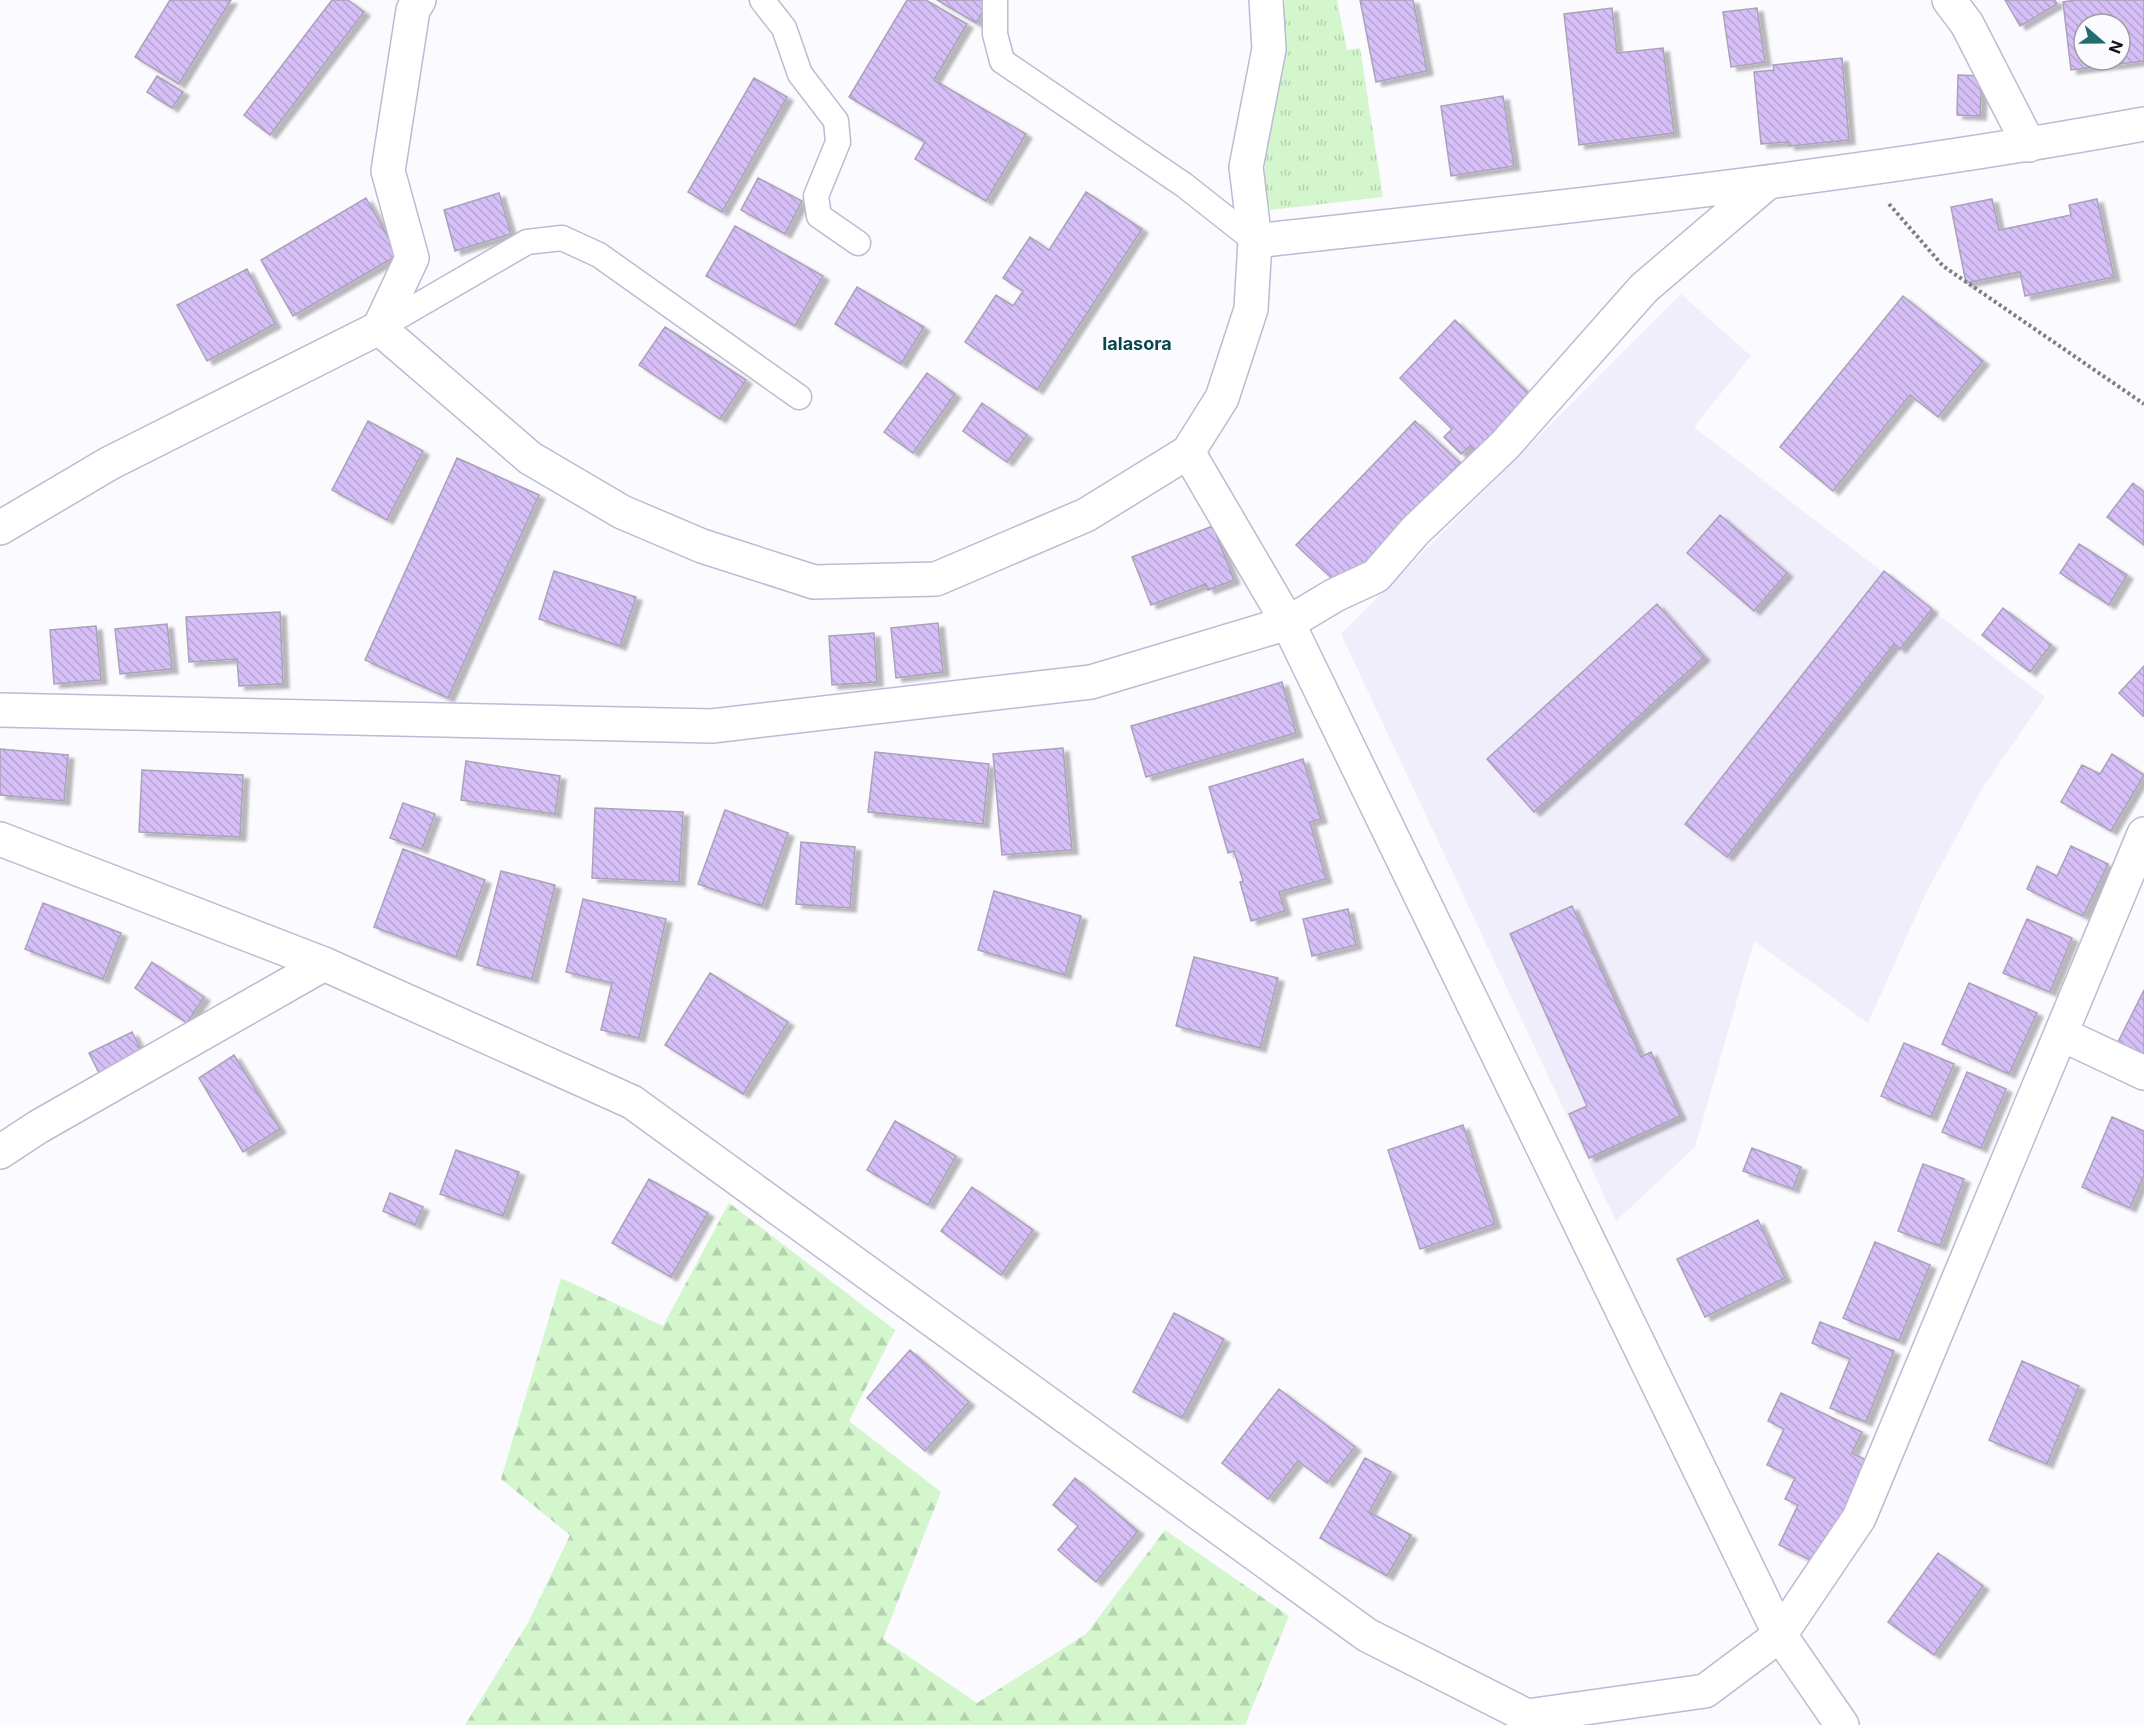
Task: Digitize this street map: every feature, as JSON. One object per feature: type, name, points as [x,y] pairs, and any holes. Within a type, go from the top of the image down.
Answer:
[{"type":"street","points":[[0,528],[110,463],[379,328],[412,258],[388,171],[413,10],[419,0]]},
{"type":"street","points":[[379,328],[531,458],[612,506],[702,546],[814,582],[936,579],[1086,515],[1188,452],[1222,398],[1251,309],[1255,241],[1246,167],[1269,49],[1266,0]]},
{"type":"street","points":[[1949,0],[1967,24],[2029,145]]},
{"type":"street","points":[[1255,241],[1767,183],[2029,145],[2144,124]]},
{"type":"street","points":[[0,710],[712,726],[1091,682],[1288,623],[1335,595],[1376,576],[1415,531],[1505,445],[1644,288],[1767,183]]},
{"type":"street","points":[[1188,452],[1288,623],[1780,1635],[1842,1725]]},
{"type":"street","points":[[0,839],[324,964],[632,1102],[1367,1635],[1527,1716],[1705,1691],[1780,1635],[1859,1518],[2144,834]]},
{"type":"street","points":[[0,1152],[38,1127],[324,964]]},
{"type":"street","points":[[2061,1034],[2144,1073]]},
{"type":"lane","points":[[762,0],[784,28],[800,74],[836,122],[838,142],[816,196],[819,216],[858,243]]},
{"type":"lane","points":[[995,0],[995,34],[1002,61],[1184,185],[1255,241]]},
{"type":"lane","points":[[379,328],[527,242],[562,238],[599,255],[799,397]]},
{"type":"path","points":[[1859,170],[1943,266],[2144,404]]},
{"type":"shaded area","points":[[1681,294],[1751,356],[1694,427],[2045,697],[1983,787],[1925,895],[1868,1023],[1754,941],[1695,1147],[1616,1221],[1341,634]]},
{"type":"green space","points":[[1285,0],[1337,0],[1347,50],[1360,48],[1383,197],[1270,210],[1263,181]]},
{"type":"green space","points":[[729,1203],[895,1330],[849,1421],[941,1492],[883,1639],[977,1703],[1086,1634],[1165,1530],[1289,1616],[1245,1725],[465,1725],[529,1621],[570,1535],[501,1479],[561,1278],[663,1326]]},
{"type":"building","points":[[170,0],[231,0],[179,84],[135,57]]},
{"type":"building","points":[[332,0],[348,0],[364,12],[270,135],[244,115]]},
{"type":"building","points":[[907,0],[926,0],[967,24],[934,80],[1026,134],[986,201],[915,159],[925,142],[849,97]]},
{"type":"building","points":[[937,0],[990,0],[976,23]]},
{"type":"building","points":[[1360,0],[1413,0],[1427,71],[1376,82]]},
{"type":"building","points":[[2005,0],[2055,0],[2057,4],[2020,26]]},
{"type":"building","points":[[2144,0],[2144,61],[2132,62],[2132,12],[2072,12],[2071,70],[2063,2]]},
{"type":"building","points":[[1612,8],[1617,53],[1663,48],[1674,133],[1579,145],[1564,14]]},
{"type":"building","points":[[1757,8],[1765,62],[1731,67],[1723,12]]},
{"type":"building","points":[[1842,58],[1849,140],[1789,146],[1788,142],[1761,144],[1754,72],[1774,70],[1773,65]]},
{"type":"building","points":[[1958,75],[1982,76],[1980,116],[1957,115]]},
{"type":"building","points":[[157,76],[183,92],[172,108],[147,92]]},
{"type":"building","points":[[754,78],[787,97],[722,212],[688,192]]},
{"type":"building","points":[[1503,96],[1514,166],[1451,176],[1441,106]]},
{"type":"building","points":[[758,178],[802,201],[785,234],[741,210]]},
{"type":"building","points":[[1086,192],[1142,229],[1037,390],[965,342],[996,295],[1013,306],[1023,291],[1003,278],[1030,237],[1049,250]]},
{"type":"building","points":[[499,193],[511,234],[455,251],[444,210]]},
{"type":"building","points":[[366,198],[398,255],[293,316],[261,260]]},
{"type":"building","points":[[1992,199],[1999,230],[2071,215],[2069,205],[2097,199],[2114,277],[2025,296],[2020,272],[1966,283],[1951,207]]},
{"type":"building","points":[[735,226],[823,276],[795,326],[706,276]]},
{"type":"building","points":[[247,269],[275,324],[207,361],[177,305]]},
{"type":"building","points":[[857,287],[924,327],[901,364],[835,324]]},
{"type":"building","points":[[1903,296],[1983,361],[1938,417],[1910,395],[1833,491],[1780,447]]},
{"type":"building","points":[[1455,320],[1530,395],[1475,451],[1470,446],[1461,454],[1444,437],[1452,429],[1400,378]]},
{"type":"building","points":[[665,327],[746,380],[720,419],[639,365]]},
{"type":"building","points":[[927,373],[955,394],[913,453],[884,432]]},
{"type":"building","points":[[982,403],[1027,435],[1007,462],[963,431]]},
{"type":"building","points":[[368,421],[423,451],[387,520],[332,490]]},
{"type":"building","points":[[1415,421],[1460,463],[1341,587],[1296,545]]},
{"type":"building","points":[[457,458],[539,495],[448,698],[365,660]]},
{"type":"building","points":[[2133,483],[2144,492],[2144,545],[2107,517]]},
{"type":"building","points":[[1720,515],[1787,573],[1754,611],[1687,553]]},
{"type":"building","points":[[1213,526],[1234,580],[1208,590],[1206,584],[1151,605],[1132,557]]},
{"type":"building","points":[[2079,544],[2127,575],[2109,605],[2060,573]]},
{"type":"building","points":[[554,571],[636,597],[620,646],[539,619]]},
{"type":"building","points":[[1884,571],[1932,609],[1900,649],[1894,644],[1727,857],[1685,824]]},
{"type":"building","points":[[1657,604],[1704,657],[1534,812],[1487,759]]},
{"type":"building","points":[[2003,608],[2051,645],[2030,672],[1982,635]]},
{"type":"building","points":[[280,612],[283,684],[239,686],[237,659],[189,662],[186,617]]},
{"type":"building","points":[[938,623],[943,672],[896,678],[891,628]]},
{"type":"building","points":[[167,624],[172,669],[120,674],[115,629]]},
{"type":"building","points":[[96,626],[101,680],[54,684],[50,630]]},
{"type":"building","points":[[874,633],[877,682],[832,685],[829,636]]},
{"type":"building","points":[[2144,666],[2144,714],[2143,716],[2119,693]]},
{"type":"building","points":[[1282,682],[1296,733],[1146,777],[1131,726]]},
{"type":"building","points":[[1063,748],[1072,850],[1002,855],[993,754]]},
{"type":"building","points":[[0,749],[68,755],[64,801],[0,795]]},
{"type":"building","points":[[875,752],[989,764],[983,824],[868,812]]},
{"type":"building","points":[[2112,754],[2144,775],[2111,831],[2061,802],[2082,765],[2100,774]]},
{"type":"building","points":[[1303,759],[1321,819],[1310,822],[1326,879],[1279,892],[1285,911],[1251,921],[1234,851],[1228,853],[1209,787]]},
{"type":"building","points":[[466,761],[560,776],[555,814],[461,800]]},
{"type":"building","points":[[142,770],[243,775],[240,837],[139,832]]},
{"type":"building","points":[[403,803],[435,814],[422,849],[390,838]]},
{"type":"building","points":[[595,808],[683,812],[679,882],[592,878]]},
{"type":"building","points":[[725,810],[788,833],[762,906],[698,884]]},
{"type":"building","points":[[801,842],[855,847],[850,908],[796,904]]},
{"type":"building","points":[[2071,846],[2108,864],[2083,916],[2027,889],[2037,866],[2057,876]]},
{"type":"building","points":[[403,849],[485,880],[456,957],[374,927]]},
{"type":"building","points":[[501,871],[555,885],[532,979],[477,965]]},
{"type":"building","points":[[994,891],[1081,916],[1065,975],[978,950]]},
{"type":"building","points":[[583,899],[666,919],[639,1038],[601,1030],[612,983],[566,972]]},
{"type":"building","points":[[43,903],[121,933],[103,979],[25,949]]},
{"type":"building","points":[[1572,906],[1641,1057],[1651,1052],[1680,1116],[1589,1158],[1569,1114],[1587,1106],[1510,934]]},
{"type":"building","points":[[1348,909],[1356,945],[1312,956],[1303,919]]},
{"type":"building","points":[[2027,919],[2072,938],[2050,992],[2003,973]]},
{"type":"building","points":[[1194,957],[1278,978],[1260,1048],[1176,1026]]},
{"type":"building","points":[[152,962],[204,997],[187,1023],[135,988]]},
{"type":"building","points":[[710,973],[788,1022],[743,1094],[665,1045]]},
{"type":"building","points":[[1969,983],[2037,1013],[2009,1074],[1942,1044]]},
{"type":"building","points":[[2144,990],[2144,1055],[2118,1042]]},
{"type":"building","points":[[132,1032],[143,1054],[100,1075],[89,1053]]},
{"type":"building","points":[[1904,1043],[1954,1064],[1931,1117],[1881,1096]]},
{"type":"building","points":[[234,1055],[280,1129],[243,1152],[199,1078]]},
{"type":"building","points":[[1967,1072],[2006,1089],[1981,1148],[1942,1132]]},
{"type":"building","points":[[2112,1117],[2144,1131],[2144,1175],[2130,1208],[2082,1187]]},
{"type":"building","points":[[895,1121],[956,1156],[928,1205],[867,1170]]},
{"type":"building","points":[[1463,1125],[1495,1224],[1420,1249],[1388,1150]]},
{"type":"building","points":[[1752,1148],[1801,1167],[1793,1189],[1743,1171]]},
{"type":"building","points":[[456,1150],[519,1172],[503,1216],[440,1194]]},
{"type":"building","points":[[1923,1164],[1964,1179],[1940,1246],[1898,1231]]},
{"type":"building","points":[[649,1179],[708,1213],[671,1277],[612,1243]]},
{"type":"building","points":[[972,1187],[1033,1230],[1001,1275],[941,1231]]},
{"type":"building","points":[[390,1193],[423,1207],[415,1225],[383,1211]]},
{"type":"building","points":[[1758,1220],[1785,1278],[1705,1317],[1677,1259]]},
{"type":"building","points":[[1875,1242],[1930,1265],[1899,1341],[1843,1318]]},
{"type":"building","points":[[1174,1313],[1224,1339],[1182,1418],[1133,1392]]},
{"type":"building","points":[[1820,1322],[1894,1351],[1866,1422],[1830,1408],[1850,1359],[1812,1343]]},
{"type":"building","points":[[910,1350],[969,1402],[925,1451],[867,1398]]},
{"type":"building","points":[[2022,1361],[2079,1386],[2047,1464],[1989,1440]]},
{"type":"building","points":[[1279,1389],[1355,1447],[1327,1483],[1298,1461],[1268,1499],[1222,1463]]},
{"type":"building","points":[[1781,1393],[1862,1432],[1852,1453],[1868,1461],[1819,1564],[1779,1545],[1798,1505],[1785,1499],[1795,1478],[1767,1465],[1784,1429],[1768,1421]]},
{"type":"building","points":[[1365,1458],[1391,1472],[1369,1512],[1411,1535],[1387,1576],[1320,1538]]},
{"type":"building","points":[[1075,1478],[1138,1531],[1096,1582],[1058,1550],[1078,1526],[1053,1505]]},
{"type":"building","points":[[1938,1553],[1983,1586],[1934,1655],[1888,1622]]},
{"type":"district","name":"Ialasora","points":[[1137,343]]}]
